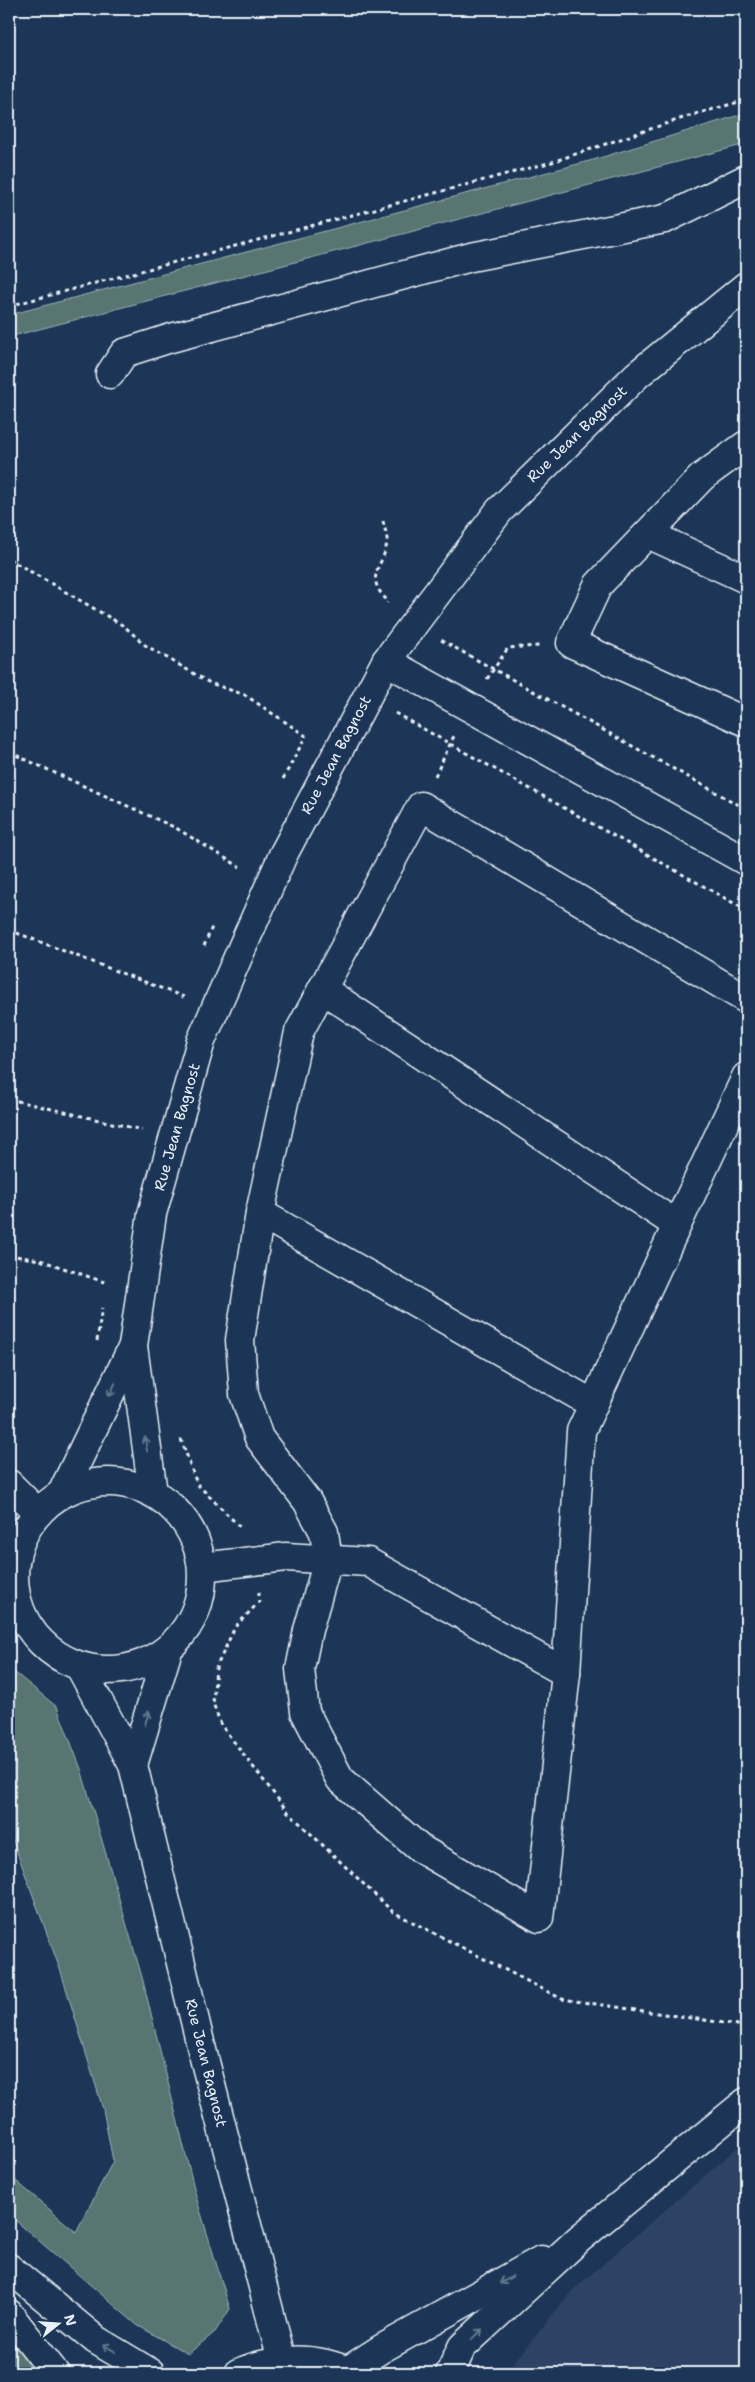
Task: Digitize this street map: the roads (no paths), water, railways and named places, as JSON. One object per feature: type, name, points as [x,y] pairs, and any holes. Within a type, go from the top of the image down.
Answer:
[{"type":"street","points":[[110,374],[124,354],[171,338],[470,257],[665,219],[746,179]]},
{"type":"street","name":"Rue Jean Bagnost","points":[[153,1493],[133,1346],[152,1214],[201,1041],[283,855],[386,661],[499,511],[637,375],[746,286]]},
{"type":"street","points":[[744,449],[702,477],[598,585],[571,643],[746,722]]},
{"type":"street","points":[[648,534],[746,579]]},
{"type":"street","points":[[386,661],[746,861]]},
{"type":"street","points":[[746,999],[421,806],[299,1032],[260,1213],[240,1340],[244,1394],[259,1438],[307,1501],[324,1532],[328,1560],[308,1630],[300,1669],[306,1712],[340,1779],[419,1848],[539,1918],[566,1674],[580,1431],[746,1077]]},
{"type":"street","points":[[322,989],[677,1226]]},
{"type":"street","points":[[260,1213],[593,1404]]},
{"type":"street","name":"Rue Jean Bagnost","points":[[62,1493],[133,1346]]},
{"type":"street","name":"Rue Jean Bagnost","points":[[92,1482],[123,1482],[153,1493],[177,1512],[194,1537],[202,1567],[200,1598],[188,1627],[168,1650],[140,1665],[110,1671],[80,1666],[52,1652],[30,1630],[17,1601],[11,1567],[21,1539],[38,1513],[62,1493],[92,1482]]},
{"type":"street","points":[[9,1484],[38,1513]]},
{"type":"street","points":[[202,1567],[286,1557],[368,1562],[566,1674]]},
{"type":"street","name":"Rue Jean Bagnost","points":[[133,1765],[168,1650]]},
{"type":"street","name":"Rue Jean Bagnost","points":[[80,1666],[133,1765],[200,2040],[282,2361]]},
{"type":"street","points":[[450,2373],[462,2347],[579,2239],[746,2102]]},
{"type":"street","points":[[239,2373],[282,2361],[316,2361],[349,2372],[381,2349],[579,2239]]},
{"type":"street","points":[[9,2268],[96,2340],[151,2373]]},
{"type":"street","points":[[9,2314],[55,2373]]}]
